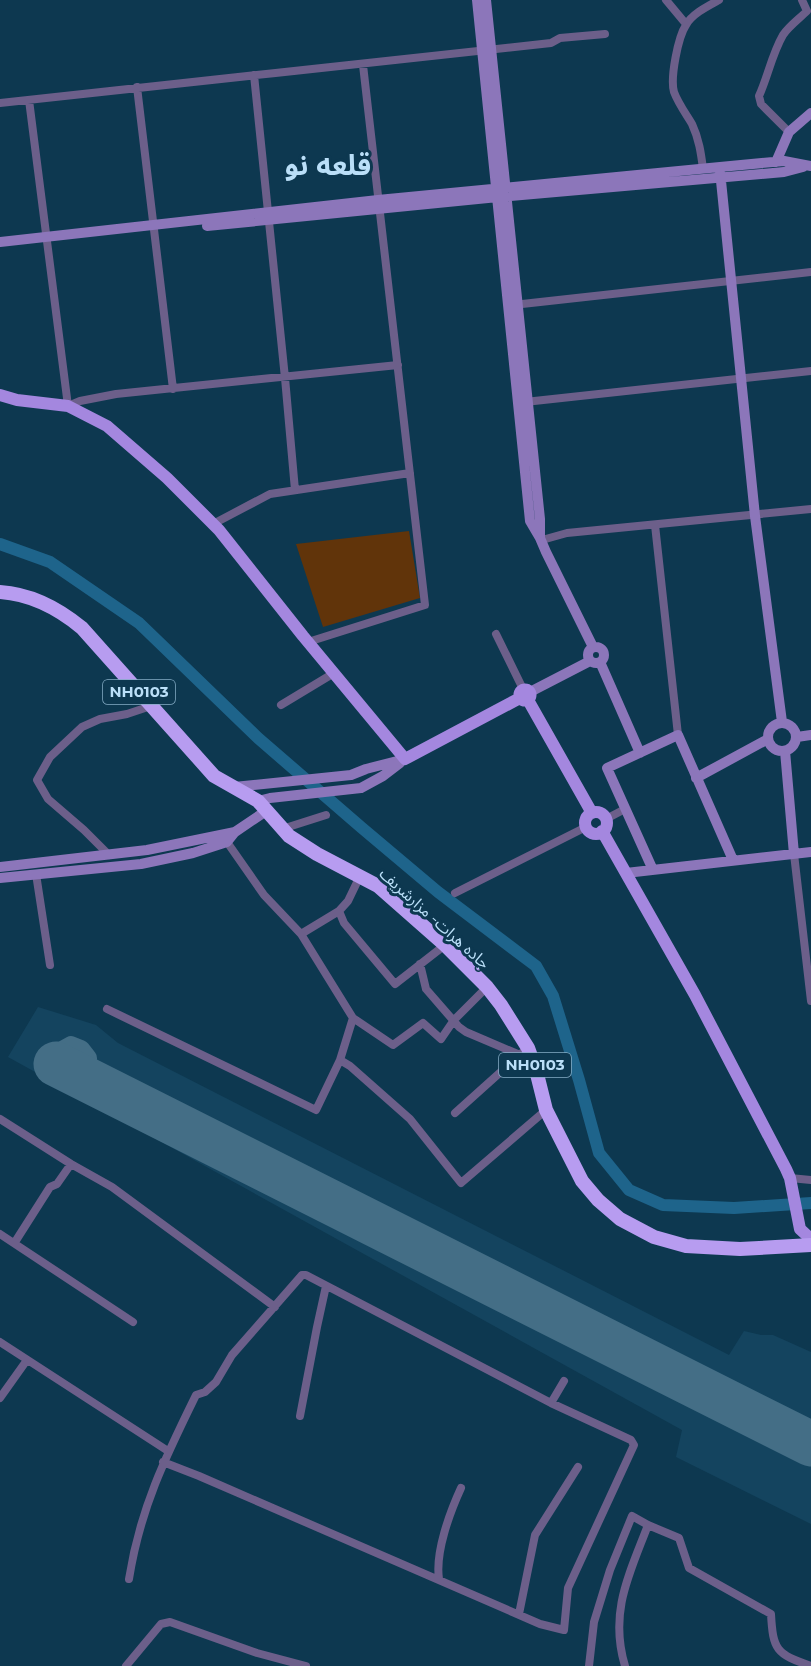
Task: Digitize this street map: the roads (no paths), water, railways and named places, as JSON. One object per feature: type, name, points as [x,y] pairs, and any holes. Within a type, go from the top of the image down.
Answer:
[{"type":"highway","name":"جاده هرات- مزارشریف","points":[[0,591],[39,601],[65,614],[82,628],[214,776],[262,806],[282,829],[317,854],[378,886],[445,945],[487,987],[501,1005],[524,1052],[536,1070],[546,1110],[582,1181],[598,1200],[620,1219],[654,1237],[676,1244],[697,1247],[740,1249],[811,1245]]},
{"type":"main road","points":[[0,395],[17,400],[68,406],[107,426],[167,478],[213,524],[405,759],[525,695],[592,813]]},
{"type":"main road","points":[[604,825],[595,833],[586,827],[586,820],[592,813],[599,812],[626,873],[695,995],[790,1178],[800,1228],[811,1239]]},
{"type":"street","points":[[477,0],[487,50]]},
{"type":"street","points":[[486,0],[487,50],[522,402],[541,539],[593,647],[598,647],[604,652],[604,658],[525,695],[496,634]]},
{"type":"street","points":[[666,0],[686,24]]},
{"type":"street","points":[[703,169],[700,144],[675,93],[673,80],[675,61],[686,24],[701,10],[719,0]]},
{"type":"street","points":[[789,132],[761,104],[759,96],[767,80],[774,53],[785,32],[807,11],[802,0]]},
{"type":"street","points":[[0,103],[363,65],[551,43],[560,38],[606,33]]},
{"type":"street","points":[[308,642],[425,605],[363,65]]},
{"type":"street","points":[[254,75],[295,490]]},
{"type":"street","points":[[138,87],[173,388]]},
{"type":"street","points":[[28,100],[68,406],[80,401],[116,394],[398,365]]},
{"type":"street","points":[[776,162],[789,132],[811,113]]},
{"type":"street","points":[[0,248],[47,240],[379,204],[720,172],[784,161],[808,166]]},
{"type":"street","points":[[502,192],[703,169],[720,172],[784,172],[808,166]]},
{"type":"street","points":[[720,172],[755,516],[782,723]]},
{"type":"street","points":[[0,242],[47,240]]},
{"type":"street","points":[[513,305],[811,272]]},
{"type":"street","points":[[522,402],[811,371]]},
{"type":"street","points":[[213,524],[270,494],[410,473]]},
{"type":"street","points":[[541,539],[567,533],[811,509]]},
{"type":"street","points":[[655,525],[678,735],[733,860]]},
{"type":"street","points":[[595,661],[640,753]]},
{"type":"street","points":[[281,705],[334,673]]},
{"type":"street","points":[[108,855],[48,798],[37,780],[50,758],[82,727],[100,719],[127,714],[151,706]]},
{"type":"street","points":[[777,723],[786,723],[794,728],[797,737],[793,746],[785,751],[772,747],[768,739],[770,730],[777,723]]},
{"type":"street","points":[[653,870],[607,768],[678,735]]},
{"type":"street","points":[[797,737],[811,735]]},
{"type":"street","points":[[696,778],[768,739]]},
{"type":"street","points":[[785,751],[811,1001]]},
{"type":"street","points":[[234,787],[351,775],[405,759]]},
{"type":"street","points":[[0,867],[141,864],[193,853],[227,842],[262,806],[280,796],[361,788],[383,776],[405,759]]},
{"type":"street","points":[[604,825],[625,809]]},
{"type":"street","points":[[282,829],[326,815]]},
{"type":"street","points":[[455,893],[586,827]]},
{"type":"street","points":[[0,878],[36,874],[108,855],[147,850],[235,832]]},
{"type":"street","points":[[227,842],[264,895],[301,934],[353,1018],[393,1045],[423,1023],[441,1039],[454,1020],[487,987]]},
{"type":"street","points":[[626,873],[811,852]]},
{"type":"street","points":[[36,874],[50,965]]},
{"type":"street","points":[[301,934],[339,911],[348,901],[360,876]]},
{"type":"street","points":[[339,911],[344,923],[392,983],[397,983],[445,945]]},
{"type":"street","points":[[420,964],[426,989],[466,1032],[524,1052],[455,1113]]},
{"type":"street","points":[[107,1009],[313,1110],[319,1107],[340,1060],[353,1018]]},
{"type":"street","points":[[340,1060],[410,1119],[461,1183],[546,1110]]},
{"type":"street","points":[[0,1119],[112,1187],[275,1307]]},
{"type":"street","points":[[15,1242],[50,1187],[57,1184],[71,1164]]},
{"type":"street","points":[[790,1178],[811,1180]]},
{"type":"street","points":[[0,1234],[133,1322]]},
{"type":"street","points":[[129,1579],[142,1517],[163,1462],[196,1395],[205,1392],[216,1382],[232,1355],[302,1275],[306,1275],[552,1403],[631,1440],[634,1445],[568,1588],[564,1630],[540,1624],[163,1462]]},
{"type":"street","points":[[300,1416],[326,1286]]},
{"type":"street","points":[[0,1342],[168,1451]]},
{"type":"street","points":[[0,1398],[27,1360]]},
{"type":"street","points":[[552,1403],[564,1380]]},
{"type":"street","points":[[519,1614],[535,1535],[579,1467]]},
{"type":"street","points":[[439,1579],[437,1566],[450,1513],[461,1488]]},
{"type":"street","points":[[589,1666],[594,1622],[610,1570],[632,1516],[679,1538],[688,1568],[771,1614],[773,1641],[783,1653],[811,1666]]},
{"type":"street","points":[[625,1666],[619,1648],[618,1617],[622,1596],[648,1525]]},
{"type":"street","points":[[126,1666],[161,1624],[170,1622],[257,1653],[306,1666]]},
{"type":"waterway","points":[[0,544],[50,562],[139,623],[258,738],[362,828],[438,892],[536,966],[553,996],[599,1153],[629,1190],[663,1205],[734,1208],[811,1203]]},
{"type":"district","name":"قلعه نو","points":[[328,165]]}]
